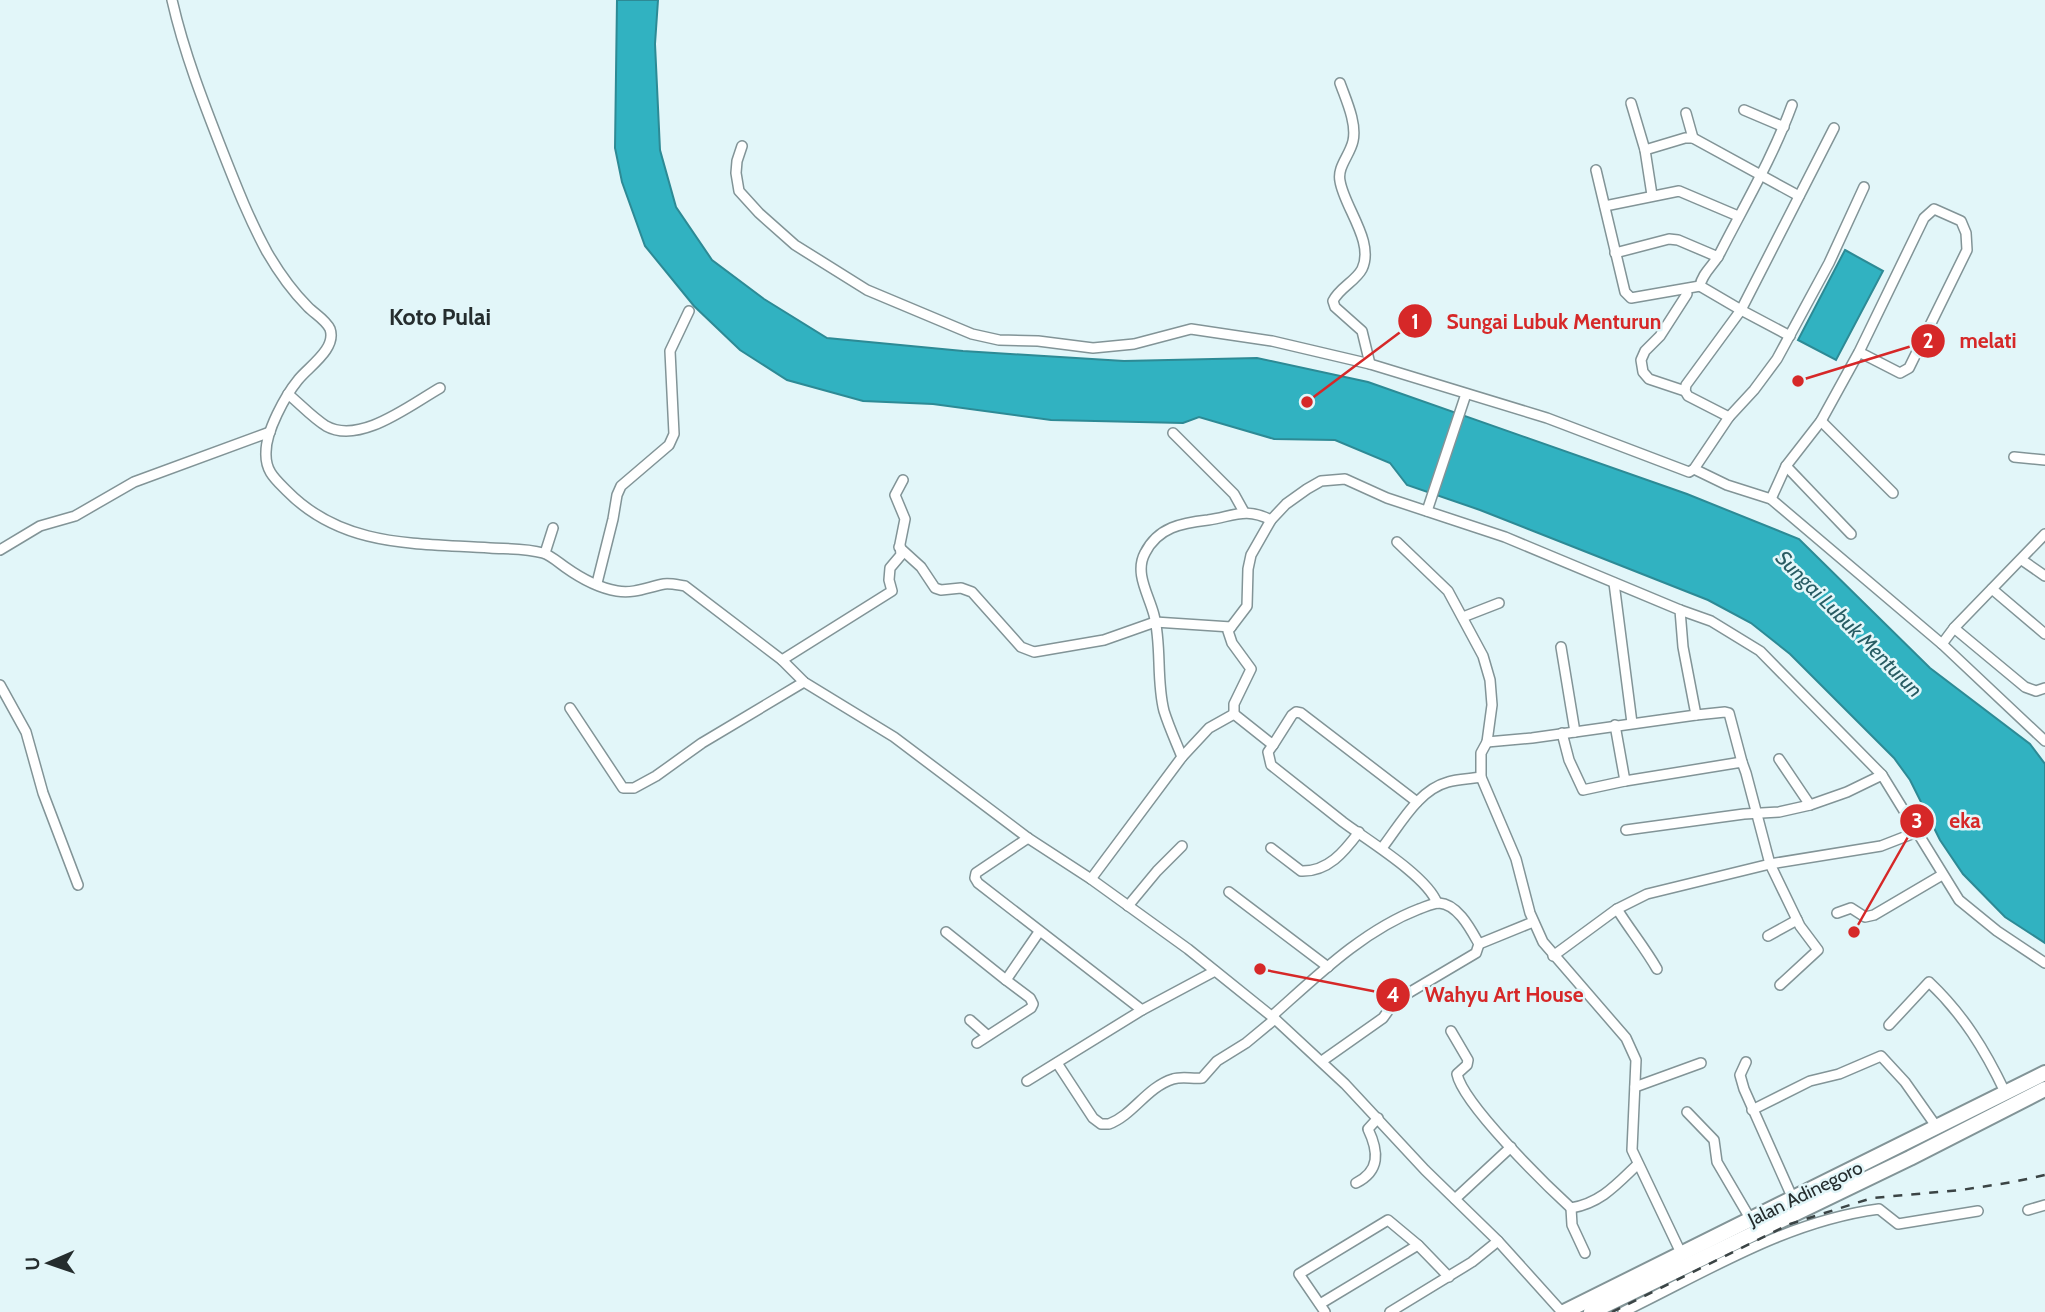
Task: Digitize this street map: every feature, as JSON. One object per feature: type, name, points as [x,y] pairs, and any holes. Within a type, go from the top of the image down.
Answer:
[{"type":"highway","name":"Jalan Adinegoro","points":[[1907,1151],[1936,1126],[2045,1073]]},
{"type":"highway","name":"Jalan Adinegoro","points":[[1563,1312],[1793,1199],[1884,1162],[2045,1089]]},
{"type":"highway","name":"Jalan Adinegoro","points":[[1591,1312],[1661,1286],[1884,1162]]},
{"type":"street","points":[[172,0],[201,97],[242,200],[267,251],[286,281],[331,330],[327,348],[288,394],[270,432],[265,452],[270,473],[313,514],[349,532],[402,543],[545,553],[575,574],[619,592],[645,590],[666,583],[684,586],[782,660],[804,682],[894,737],[1028,838],[1091,879],[1188,949],[1274,1017],[1378,1118],[1563,1312]]},
{"type":"street","points":[[1340,83],[1354,131],[1353,140],[1340,169],[1340,181],[1362,235],[1364,249],[1362,269],[1334,301],[1335,307],[1362,331],[1370,364]]},
{"type":"street","points":[[1630,103],[1645,150],[1653,195]]},
{"type":"street","points":[[1700,286],[1762,175],[1792,105]]},
{"type":"street","points":[[1744,110],[1784,127]]},
{"type":"street","points":[[1686,113],[1693,138]]},
{"type":"street","points":[[1685,391],[1686,385],[1741,310],[1834,128]]},
{"type":"street","points":[[1645,150],[1693,138],[1799,196]]},
{"type":"street","points":[[742,146],[736,173],[739,191],[795,245],[867,290],[972,334],[999,340],[1038,341],[1093,348],[1134,344],[1191,328],[1272,341],[1370,364],[1465,398],[1547,418],[1689,472],[1694,469],[1729,417],[1777,359],[1829,263],[1864,187]]},
{"type":"street","points":[[1596,170],[1625,292],[1632,298],[1700,286],[1790,336]]},
{"type":"street","points":[[1605,206],[1679,191],[1738,216]]},
{"type":"street","points":[[1770,499],[1786,466],[1821,421],[1859,352],[1924,218],[1934,209],[1961,221],[1966,233],[1967,250],[1909,368],[1900,373],[1859,352]]},
{"type":"street","points":[[1615,253],[1669,239],[1678,240],[1718,257]]},
{"type":"street","points":[[1686,289],[1687,294],[1660,336],[1645,351],[1641,360],[1643,372],[1649,379],[1685,391],[1688,396],[1729,417]]},
{"type":"street","points":[[597,583],[621,486],[669,445],[674,433],[670,351],[689,311]]},
{"type":"street","points":[[288,394],[323,424],[335,430],[352,432],[367,428],[440,388]]},
{"type":"street","points":[[1428,508],[1465,398]]},
{"type":"street","points":[[1821,421],[1893,492]]},
{"type":"street","points":[[0,550],[47,523],[75,516],[134,482],[270,432]]},
{"type":"street","points":[[1172,433],[1234,494],[1244,512]]},
{"type":"street","points":[[2014,457],[2045,460]]},
{"type":"street","points":[[1786,466],[1851,534]]},
{"type":"street","points":[[1694,469],[1727,485],[1770,499],[1942,644],[2041,737]]},
{"type":"street","points":[[1234,714],[1234,704],[1251,669],[1228,636],[1228,631],[1247,606],[1251,555],[1271,520],[1286,504],[1321,481],[1345,479],[1387,498],[1428,508],[1505,537],[1711,621],[1760,651],[1882,775],[1959,900],[1997,931],[2045,963]]},
{"type":"street","points":[[782,660],[889,593],[892,587],[890,568],[901,555],[899,547],[905,519],[895,495],[903,480]]},
{"type":"street","points":[[1182,757],[1164,710],[1155,622],[1140,570],[1144,553],[1151,542],[1167,529],[1181,523],[1244,512],[1271,520]]},
{"type":"street","points":[[545,553],[553,528]]},
{"type":"street","points":[[1942,644],[1954,628],[2045,534]]},
{"type":"street","points":[[1397,542],[1448,591],[1483,656],[1490,680],[1492,705],[1487,742],[1481,753],[1481,777],[1516,859],[1533,922],[1553,956],[1626,1038],[1636,1060],[1632,1150],[1681,1253]]},
{"type":"street","points":[[899,547],[921,567],[935,588],[961,588],[972,592],[1021,647],[1028,651],[1104,640],[1155,622],[1231,626]]},
{"type":"street","points":[[2022,560],[2045,576]]},
{"type":"street","points":[[1614,583],[1632,723]]},
{"type":"street","points":[[1992,589],[2045,634]]},
{"type":"street","points":[[1463,617],[1499,603]]},
{"type":"street","points":[[1680,610],[1683,647],[1696,715]]},
{"type":"street","points":[[1954,628],[2025,687],[2036,691],[2045,688]]},
{"type":"street","points":[[1562,647],[1575,732]]},
{"type":"street","points":[[570,708],[623,788],[629,789],[656,776],[702,743],[804,682]]},
{"type":"street","points":[[0,685],[26,732],[43,793],[78,885]]},
{"type":"street","points":[[1417,802],[1301,713],[1292,715],[1268,752],[1271,765],[1382,848],[1431,891],[1437,903]]},
{"type":"street","points":[[1487,742],[1729,713],[1770,864],[1797,920],[1818,950],[1780,985]]},
{"type":"street","points":[[1091,879],[1182,757],[1209,728],[1234,714]]},
{"type":"street","points":[[1234,714],[1273,745]]},
{"type":"street","points":[[1615,725],[1625,781]]},
{"type":"street","points":[[1562,733],[1569,760],[1583,790],[1742,762]]},
{"type":"street","points":[[1779,759],[1810,805]]},
{"type":"street","points":[[1626,831],[1780,812],[1847,792],[1882,775]]},
{"type":"street","points":[[1382,848],[1417,802],[1439,785],[1481,777]]},
{"type":"street","points":[[1271,848],[1301,871],[1307,871],[1336,860],[1359,832]]},
{"type":"street","points":[[1553,956],[1617,909],[1647,894],[1770,864],[1881,846],[1917,832]]},
{"type":"street","points":[[1028,838],[976,873],[978,883],[1142,1010]]},
{"type":"street","points":[[1128,906],[1182,846]]},
{"type":"street","points":[[1837,913],[1851,908],[1865,917],[1874,915],[1942,875]]},
{"type":"street","points":[[1229,892],[1328,967]]},
{"type":"street","points":[[1057,1063],[1093,1118],[1101,1124],[1109,1124],[1168,1081],[1202,1078],[1217,1061],[1246,1043],[1328,967],[1380,930],[1412,912],[1437,903],[1453,908],[1479,944]]},
{"type":"street","points":[[1617,909],[1644,945],[1657,970]]},
{"type":"street","points":[[1768,936],[1797,920]]},
{"type":"street","points":[[1479,944],[1533,922]]},
{"type":"street","points":[[946,932],[1030,998],[1033,1004],[1031,1008],[978,1043]]},
{"type":"street","points":[[1006,980],[1039,932]]},
{"type":"street","points":[[1322,1061],[1377,1024],[1395,1001],[1474,955],[1479,944]]},
{"type":"street","points":[[1027,1082],[1142,1010],[1215,971]]},
{"type":"street","points":[[1889,1025],[1929,982],[1972,1030],[2005,1092]]},
{"type":"street","points":[[970,1020],[987,1035]]},
{"type":"street","points":[[1451,1031],[1468,1060],[1467,1065],[1457,1074],[1468,1097],[1511,1147],[1571,1208],[1572,1225],[1586,1253]]},
{"type":"street","points":[[1752,1110],[1810,1081],[1839,1074],[1881,1056],[1905,1082],[1936,1126]]},
{"type":"street","points":[[1746,1062],[1740,1075],[1752,1110],[1793,1199]]},
{"type":"street","points":[[1635,1087],[1701,1063]]},
{"type":"street","points":[[1687,1112],[1714,1140],[1717,1161],[1751,1220]]},
{"type":"street","points":[[1356,1184],[1367,1178],[1373,1170],[1376,1158],[1368,1129],[1378,1118]]},
{"type":"street","points":[[1455,1199],[1511,1147]]},
{"type":"street","points":[[1571,1208],[1590,1203],[1609,1193],[1638,1164]]},
{"type":"street","points":[[2028,1210],[2045,1205]]},
{"type":"street","points":[[1623,1312],[1642,1308],[1661,1286],[1790,1231],[1845,1214],[1878,1209],[1898,1224],[1978,1211]]},
{"type":"street","points":[[1418,1245],[1322,1308],[1299,1274],[1391,1221],[1418,1245],[1449,1277]]},
{"type":"street","points":[[1391,1312],[1472,1262],[1498,1241]]},
{"type":"water","points":[[617,0],[658,0],[655,44],[660,150],[676,207],[712,260],[764,299],[827,338],[963,351],[1124,361],[1257,358],[1368,382],[1687,494],[1799,539],[1930,668],[2030,744],[2045,764],[2045,943],[2005,917],[1963,874],[1940,840],[1910,780],[1894,758],[1790,654],[1751,623],[1708,600],[1480,510],[1407,485],[1390,463],[1335,440],[1274,439],[1199,417],[1183,423],[1051,420],[933,404],[863,401],[787,380],[740,350],[694,306],[645,246],[622,182],[615,148]]},
{"type":"water","points":[[1845,250],[1883,271],[1836,360],[1798,340]]},
{"type":"railway","points":[[1612,1312],[1790,1224],[1872,1198],[1961,1190],[2045,1175]]},
{"type":"place","name":"melati","points":[[1798,381]]},
{"type":"place","name":"Sungai Lubuk Menturun","points":[[1307,402]]},
{"type":"place","name":"eka","points":[[1854,932]]},
{"type":"place","name":"Wahyu Art House","points":[[1260,969]]},
{"type":"district","name":"Koto Pulai","points":[[440,317]]}]
